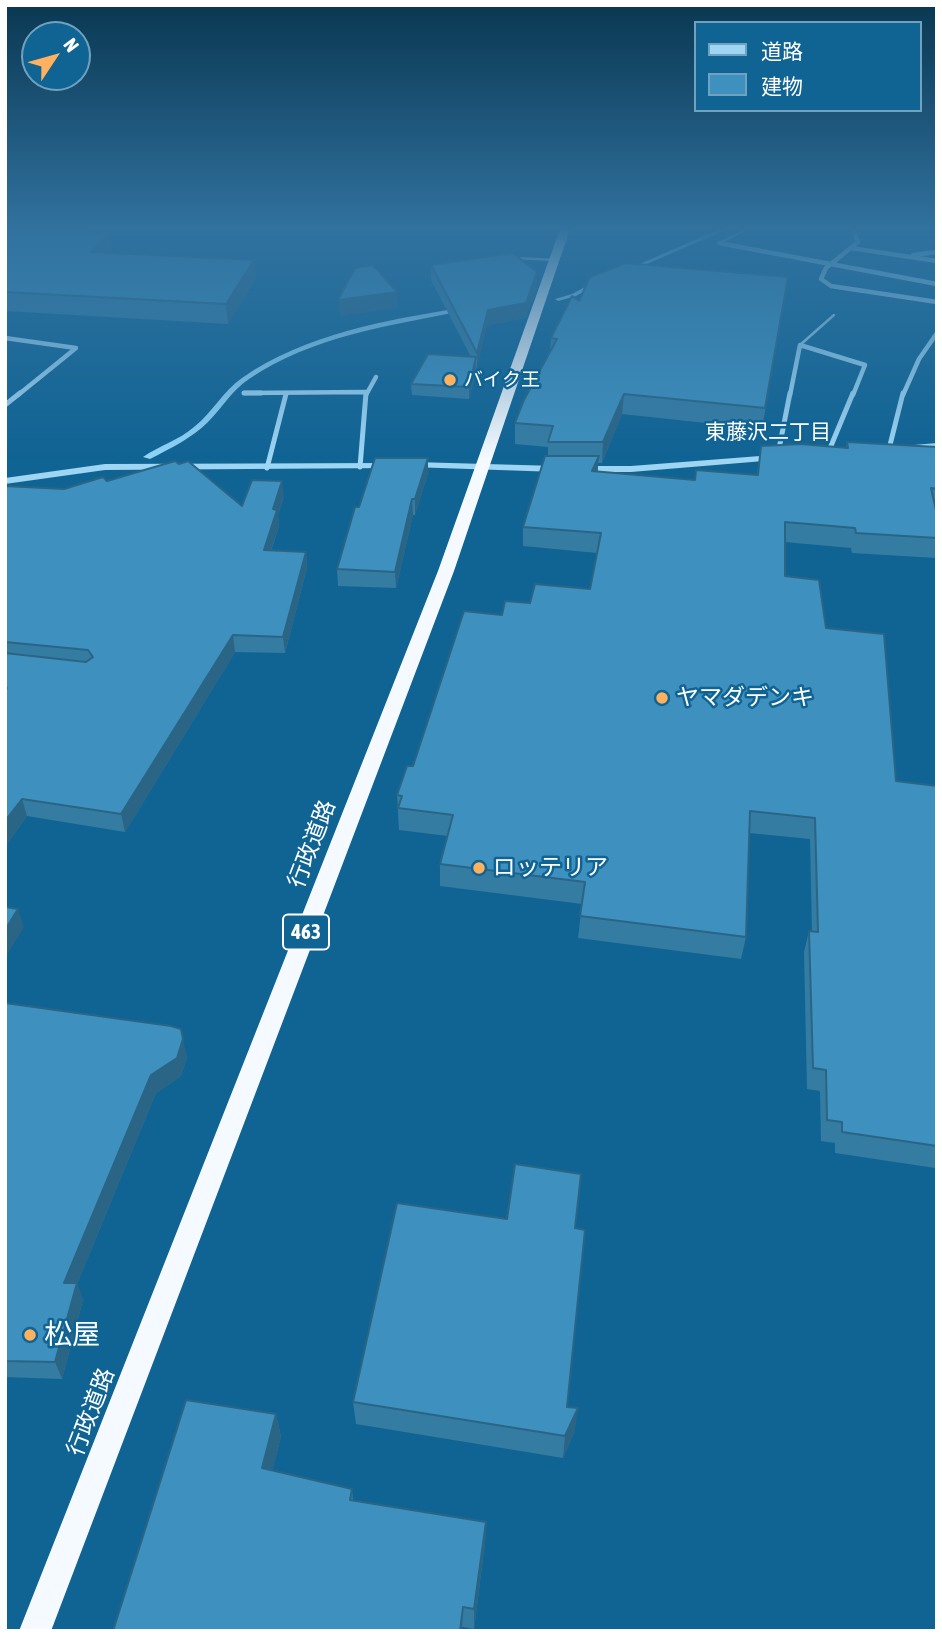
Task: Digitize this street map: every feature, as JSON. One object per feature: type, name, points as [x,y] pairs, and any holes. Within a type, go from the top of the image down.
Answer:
[{"type":"highway","name":"行政道路","points":[[34,1631],[441,584],[539,305]]},
{"type":"street","points":[[889,449],[891,431],[915,363],[937,333]]},
{"type":"street","points":[[5,338],[76,348],[6,403]]},
{"type":"street","points":[[777,458],[800,345],[865,365],[828,453]]},
{"type":"street","points":[[360,467],[366,392],[376,377]]},
{"type":"street","points":[[244,393],[366,392]]},
{"type":"street","points":[[267,468],[286,394]]},
{"type":"street","points":[[877,450],[937,446]]},
{"type":"street","points":[[815,454],[840,452]]},
{"type":"street","points":[[577,469],[631,469],[790,457]]},
{"type":"street","points":[[5,481],[105,467],[267,468],[452,464],[564,469]]},
{"type":"lane","points":[[800,345],[834,315]]},
{"type":"building","points":[[452,305],[513,305],[488,310],[477,353]]},
{"type":"building","points":[[567,305],[783,305],[765,408],[624,394],[603,442],[548,442],[553,426],[515,423],[524,400],[557,339],[551,338]]},
{"type":"building","points":[[428,354],[476,357],[469,387],[411,384]]},
{"type":"building","points":[[847,442],[937,447],[937,489],[931,488],[937,515],[937,538],[856,533],[855,528],[785,522],[785,576],[819,580],[826,628],[884,634],[896,781],[937,786],[937,1146],[842,1132],[842,1122],[827,1120],[826,1070],[813,1068],[809,931],[818,932],[815,818],[750,811],[746,937],[580,916],[585,882],[440,864],[453,815],[398,808],[402,796],[397,795],[407,766],[413,766],[464,611],[502,615],[505,601],[530,603],[535,584],[590,589],[601,533],[523,527],[545,456],[599,456],[592,471],[695,480],[696,470],[758,475],[761,446],[801,444],[848,448]]},
{"type":"building","points":[[375,458],[428,458],[415,499],[412,499],[395,572],[337,569],[355,507],[359,507]]},
{"type":"building","points":[[175,461],[179,464],[188,461],[242,506],[252,480],[282,481],[273,509],[277,510],[264,550],[306,552],[283,637],[233,635],[121,814],[22,799],[5,821],[5,653],[86,662],[93,657],[88,650],[5,642],[5,486],[64,489],[103,477],[107,481]]},
{"type":"building","points":[[5,907],[18,909],[5,930]]},
{"type":"building","points":[[5,1003],[171,1026],[181,1029],[183,1039],[177,1058],[151,1075],[64,1283],[77,1283],[55,1362],[5,1361]]},
{"type":"building","points":[[515,1164],[581,1174],[575,1228],[585,1230],[567,1407],[578,1408],[565,1436],[353,1402],[397,1203],[507,1219]]},
{"type":"building","points":[[186,1400],[276,1414],[262,1468],[352,1489],[350,1500],[486,1522],[474,1609],[463,1607],[460,1631],[113,1631]]},
{"type":"waterway","points":[[147,457],[196,429],[246,378],[295,352],[349,333],[460,310]]},
{"type":"place","name":"バイク王","points":[[450,380]]},
{"type":"place","name":"ヤマダデンキ","points":[[662,698]]},
{"type":"place","name":"ロッテリア","points":[[479,868]]},
{"type":"place","name":"松屋","points":[[30,1335]]},
{"type":"district","name":"東藤沢二丁目","points":[[768,432]]}]
